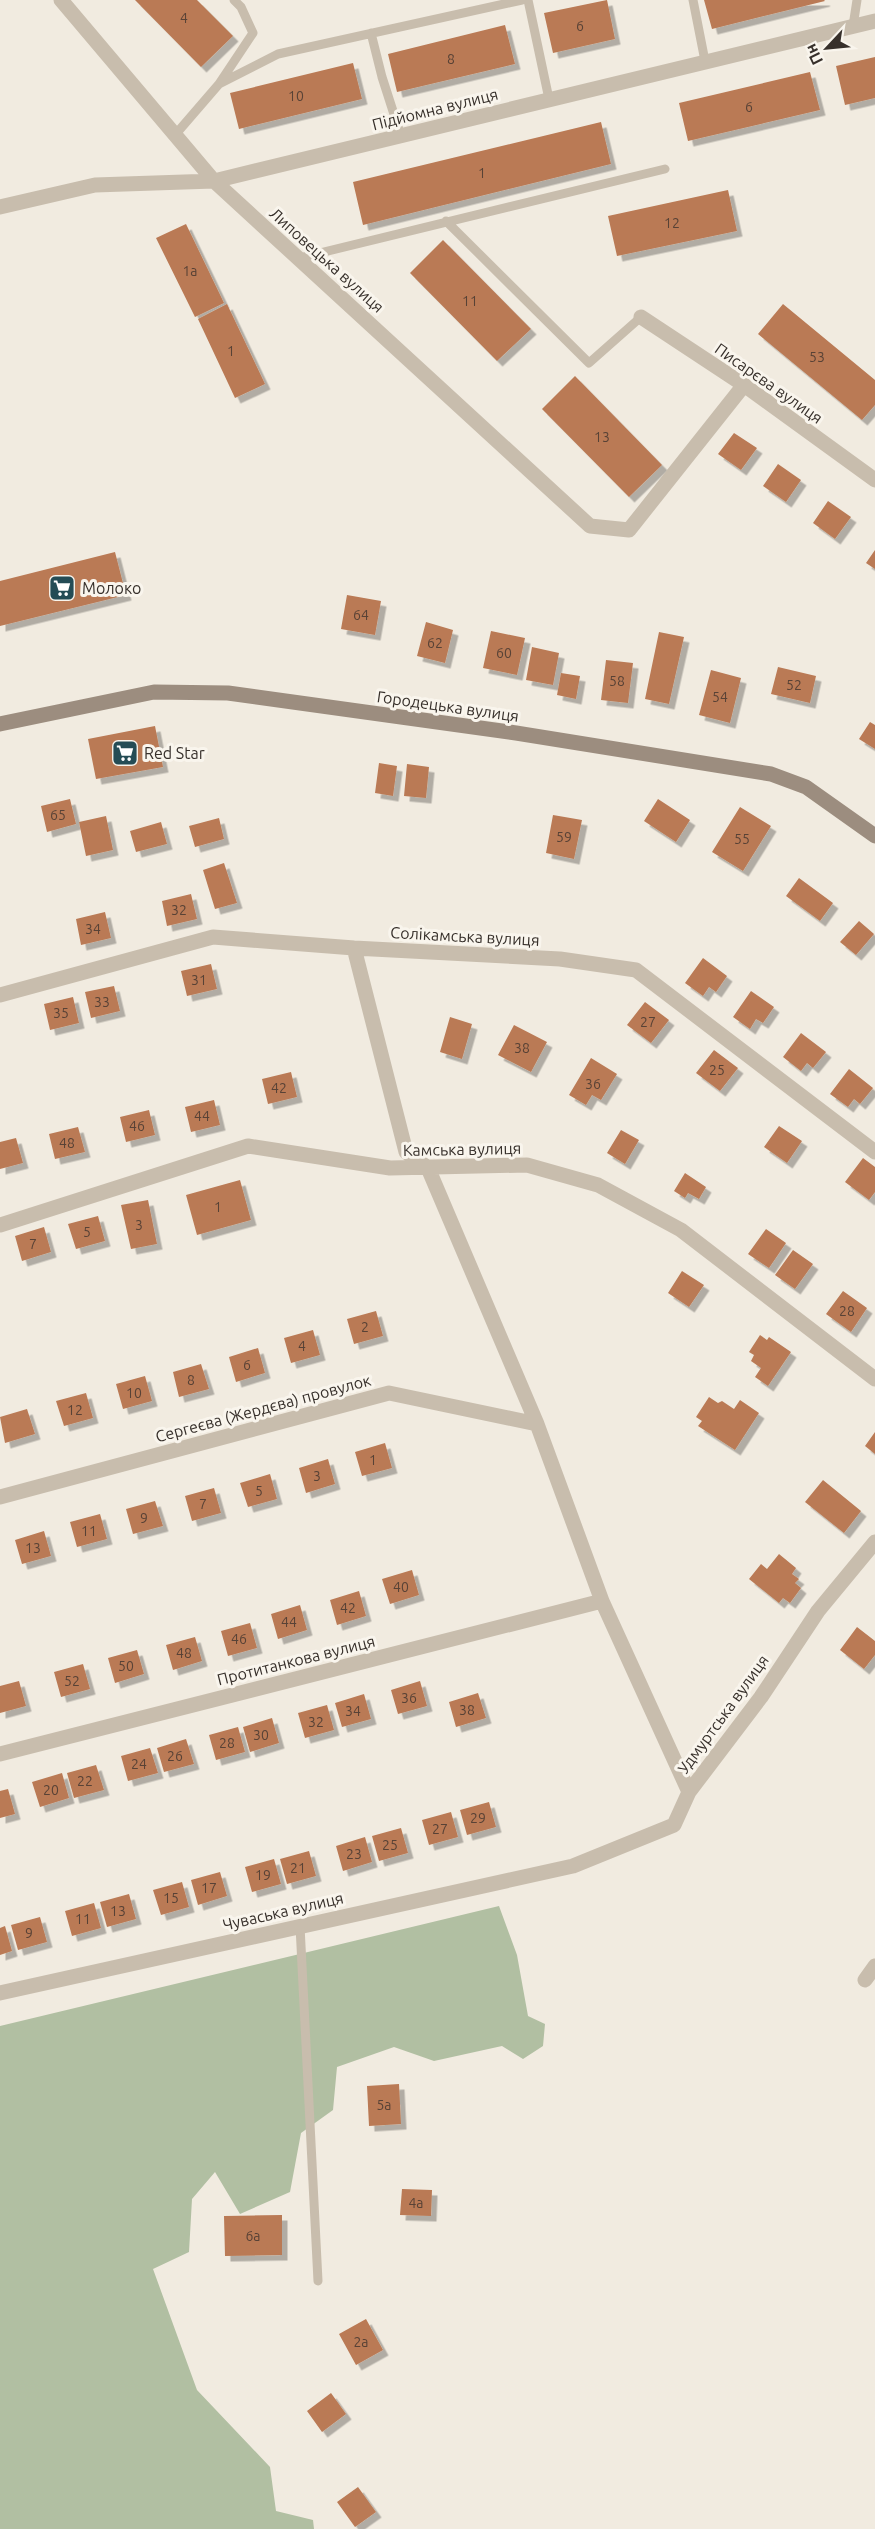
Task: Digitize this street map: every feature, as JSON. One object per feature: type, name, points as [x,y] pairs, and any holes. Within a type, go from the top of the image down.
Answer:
[{"type":"main road","name":"Городецька вулиця","points":[[0,724],[154,692],[228,693],[516,733],[771,774],[806,787],[875,836]]},
{"type":"street","name":"Липовецька вулиця","points":[[61,0],[214,181],[590,526],[629,530],[744,385]]},
{"type":"street","name":"Підйомна вулиця","points":[[0,207],[95,185],[214,181],[875,21]]},
{"type":"street","name":"Писарєва вулиця","points":[[641,317],[744,385],[875,480]]},
{"type":"street","name":"Солікамська вулиця","points":[[0,995],[213,937],[354,948],[560,958],[636,970],[875,1152]]},
{"type":"street","points":[[354,948],[406,1152],[428,1168],[537,1424],[602,1600],[689,1792]]},
{"type":"street","name":"Камська вулиця","points":[[0,1225],[248,1146],[390,1168],[527,1165],[598,1185],[681,1230],[875,1378]]},
{"type":"street","name":"Сергеєва (Жердєва) провулок","points":[[0,1497],[389,1393],[537,1424]]},
{"type":"street","name":"Удмуртська вулиця","points":[[573,1866],[674,1825],[689,1792],[761,1697],[818,1611],[875,1542]]},
{"type":"street","name":"Протитанкова вулиця","points":[[0,1754],[602,1600]]},
{"type":"street","name":"Чуваська вулиця","points":[[0,1993],[573,1866]]},
{"type":"street","points":[[865,1980],[875,1966]]},
{"type":"lane","points":[[175,135],[219,84],[253,33],[241,7],[234,0]]},
{"type":"lane","points":[[528,0],[549,99]]},
{"type":"lane","points":[[693,0],[705,62]]},
{"type":"lane","points":[[853,26],[857,0]]},
{"type":"lane","points":[[219,84],[278,54],[517,1]]},
{"type":"lane","points":[[371,33],[401,136]]},
{"type":"lane","points":[[299,258],[665,169]]},
{"type":"lane","points":[[446,221],[589,363],[641,317]]},
{"type":"lane","points":[[300,1926],[318,2281]]},
{"type":"green space","points":[[499,1906],[517,1955],[528,2016],[545,2024],[543,2046],[523,2059],[502,2046],[434,2061],[394,2047],[337,2067],[333,2110],[301,2133],[290,2192],[240,2214],[215,2172],[192,2199],[189,2252],[153,2269],[197,2390],[270,2467],[276,2511],[313,2520],[314,2529],[0,2529],[0,2026]]},
{"type":"building","points":[[135,0],[197,0],[233,36],[201,67]]},
{"type":"building","points":[[607,0],[615,39],[553,53],[544,13]]},
{"type":"building","points":[[704,0],[824,0],[825,1],[712,29]]},
{"type":"building","points":[[505,25],[515,64],[397,92],[388,54]]},
{"type":"building","points":[[875,57],[875,98],[845,105],[836,66]]},
{"type":"building","points":[[353,63],[362,99],[239,129],[230,93]]},
{"type":"building","points":[[810,72],[820,110],[688,141],[679,103]]},
{"type":"building","points":[[601,122],[611,164],[363,225],[353,182]]},
{"type":"building","points":[[728,190],[737,231],[617,256],[608,216]]},
{"type":"building","points":[[186,224],[224,303],[195,317],[156,238]]},
{"type":"building","points":[[443,240],[531,329],[497,361],[410,273]]},
{"type":"building","points":[[227,304],[265,384],[235,398],[198,319]]},
{"type":"building","points":[[783,304],[875,380],[875,405],[862,420],[758,334]]},
{"type":"building","points":[[575,376],[662,465],[629,497],[542,409]]},
{"type":"building","points":[[734,433],[757,448],[741,470],[718,454]]},
{"type":"building","points":[[778,464],[801,480],[786,502],[763,486]]},
{"type":"building","points":[[828,501],[851,517],[835,539],[813,523]]},
{"type":"building","points":[[875,550],[875,569],[866,563]]},
{"type":"building","name":"Молоко","points":[[115,552],[126,595],[0,626],[0,581]]},
{"type":"building","points":[[347,595],[381,601],[375,635],[341,629]]},
{"type":"building","points":[[426,622],[453,630],[445,663],[417,656]]},
{"type":"building","points":[[491,631],[525,638],[517,675],[483,668]]},
{"type":"building","points":[[659,632],[684,637],[669,704],[645,699]]},
{"type":"building","points":[[532,647],[559,653],[553,685],[526,680]]},
{"type":"building","points":[[606,660],[633,663],[628,703],[601,700]]},
{"type":"building","points":[[778,667],[816,676],[810,703],[771,694]]},
{"type":"building","points":[[711,670],[741,678],[730,723],[699,715]]},
{"type":"building","points":[[561,673],[580,676],[576,699],[557,695]]},
{"type":"building","points":[[870,722],[875,725],[875,749],[859,739]]},
{"type":"building","name":"Red Star","points":[[155,726],[163,767],[96,779],[88,739]]},
{"type":"building","points":[[379,763],[397,766],[393,796],[375,793]]},
{"type":"building","points":[[407,764],[429,767],[426,798],[404,796]]},
{"type":"building","points":[[70,799],[76,824],[47,832],[41,806]]},
{"type":"building","points":[[658,799],[690,820],[676,842],[644,821]]},
{"type":"building","points":[[740,807],[771,826],[743,871],[712,852]]},
{"type":"building","points":[[553,815],[582,820],[574,859],[546,853]]},
{"type":"building","points":[[106,816],[113,850],[86,856],[79,822]]},
{"type":"building","points":[[219,818],[224,839],[195,847],[189,826]]},
{"type":"building","points":[[161,822],[167,844],[136,852],[130,831]]},
{"type":"building","points":[[224,863],[237,903],[215,909],[203,870]]},
{"type":"building","points":[[799,878],[833,903],[820,921],[786,896]]},
{"type":"building","points":[[191,894],[197,919],[167,926],[162,901]]},
{"type":"building","points":[[105,912],[111,938],[81,945],[76,919]]},
{"type":"building","points":[[859,921],[874,934],[856,955],[840,942]]},
{"type":"building","points":[[703,958],[727,976],[716,992],[709,987],[703,996],[685,983]]},
{"type":"building","points":[[211,964],[217,989],[187,996],[181,971]]},
{"type":"building","points":[[114,986],[120,1011],[91,1018],[85,992]]},
{"type":"building","points":[[751,991],[774,1007],[763,1023],[756,1019],[750,1029],[733,1017]]},
{"type":"building","points":[[73,997],[79,1023],[50,1030],[44,1004]]},
{"type":"building","points":[[645,1002],[669,1020],[651,1043],[627,1025]]},
{"type":"building","points":[[450,1017],[472,1024],[462,1059],[440,1052]]},
{"type":"building","points":[[514,1025],[547,1042],[531,1072],[498,1055]]},
{"type":"building","points":[[801,1033],[826,1052],[813,1068],[807,1063],[801,1071],[783,1057]]},
{"type":"building","points":[[714,1050],[738,1068],[720,1091],[696,1073]]},
{"type":"building","points":[[591,1058],[617,1074],[601,1100],[592,1095],[586,1105],[569,1095]]},
{"type":"building","points":[[849,1069],[873,1088],[860,1104],[854,1099],[848,1107],[830,1094]]},
{"type":"building","points":[[291,1072],[297,1097],[268,1104],[262,1079]]},
{"type":"building","points":[[214,1100],[220,1125],[191,1132],[185,1107]]},
{"type":"building","points":[[149,1110],[155,1135],[126,1142],[120,1117]]},
{"type":"building","points":[[779,1126],[802,1141],[787,1163],[764,1147]]},
{"type":"building","points":[[78,1127],[85,1152],[55,1159],[49,1134]]},
{"type":"building","points":[[621,1130],[639,1140],[625,1164],[607,1153]]},
{"type":"building","points":[[16,1138],[23,1163],[0,1169],[0,1142]]},
{"type":"building","points":[[863,1158],[875,1167],[875,1192],[869,1200],[845,1182]]},
{"type":"building","points":[[685,1173],[706,1187],[699,1199],[688,1193],[685,1198],[674,1191]]},
{"type":"building","points":[[240,1180],[251,1220],[197,1235],[186,1195]]},
{"type":"building","points":[[148,1200],[157,1244],[131,1249],[121,1205]]},
{"type":"building","points":[[98,1216],[105,1241],[76,1249],[68,1224]]},
{"type":"building","points":[[44,1227],[51,1252],[22,1261],[15,1236]]},
{"type":"building","points":[[766,1229],[786,1243],[769,1268],[748,1254]]},
{"type":"building","points":[[793,1250],[813,1264],[795,1289],[775,1275]]},
{"type":"building","points":[[682,1271],[704,1285],[689,1307],[668,1293]]},
{"type":"building","points":[[843,1291],[867,1308],[851,1332],[826,1314]]},
{"type":"building","points":[[376,1311],[383,1336],[354,1344],[347,1319]]},
{"type":"building","points":[[313,1330],[320,1355],[291,1363],[284,1338]]},
{"type":"building","points":[[760,1335],[767,1340],[769,1337],[791,1352],[768,1386],[755,1377],[761,1368],[751,1361],[754,1355],[749,1352]]},
{"type":"building","points":[[258,1348],[265,1373],[236,1382],[229,1357]]},
{"type":"building","points":[[201,1364],[209,1389],[179,1397],[173,1372]]},
{"type":"building","points":[[145,1376],[152,1401],[123,1409],[116,1384]]},
{"type":"building","points":[[86,1393],[93,1418],[64,1426],[56,1401]]},
{"type":"building","points":[[709,1397],[718,1403],[722,1401],[734,1409],[740,1400],[759,1413],[735,1450],[698,1426],[702,1421],[696,1417]]},
{"type":"building","points":[[27,1409],[35,1434],[5,1443],[0,1417]]},
{"type":"building","points":[[875,1432],[875,1454],[865,1446]]},
{"type":"building","points":[[385,1443],[392,1468],[362,1476],[355,1452]]},
{"type":"building","points":[[328,1459],[335,1484],[306,1493],[299,1468]]},
{"type":"building","points":[[270,1474],[277,1499],[248,1507],[240,1483]]},
{"type":"building","points":[[823,1480],[861,1511],[844,1533],[805,1502]]},
{"type":"building","points":[[214,1488],[221,1513],[192,1521],[185,1496]]},
{"type":"building","points":[[155,1501],[163,1526],[133,1534],[126,1509]]},
{"type":"building","points":[[100,1514],[107,1539],[77,1547],[70,1522]]},
{"type":"building","points":[[44,1531],[51,1556],[22,1564],[15,1540]]},
{"type":"building","points":[[779,1554],[796,1568],[792,1574],[799,1579],[795,1583],[801,1588],[790,1603],[783,1598],[779,1603],[749,1579],[761,1564],[767,1569]]},
{"type":"building","points":[[412,1570],[419,1595],[390,1604],[382,1579]]},
{"type":"building","points":[[359,1591],[366,1616],[337,1625],[330,1600]]},
{"type":"building","points":[[300,1605],[307,1630],[278,1639],[271,1614]]},
{"type":"building","points":[[250,1623],[257,1648],[228,1656],[221,1631]]},
{"type":"building","points":[[857,1627],[875,1641],[875,1655],[864,1669],[840,1650]]},
{"type":"building","points":[[195,1637],[202,1661],[173,1670],[166,1645]]},
{"type":"building","points":[[137,1650],[144,1674],[115,1683],[108,1658]]},
{"type":"building","points":[[83,1664],[90,1689],[61,1697],[54,1672]]},
{"type":"building","points":[[19,1681],[26,1706],[0,1713],[0,1686]]},
{"type":"building","points":[[420,1681],[427,1706],[398,1714],[391,1690]]},
{"type":"building","points":[[478,1693],[486,1718],[456,1727],[449,1702]]},
{"type":"building","points":[[364,1694],[371,1719],[342,1727],[335,1703]]},
{"type":"building","points":[[327,1705],[334,1730],[305,1738],[298,1713]]},
{"type":"building","points":[[272,1718],[279,1743],[250,1752],[243,1727]]},
{"type":"building","points":[[238,1727],[245,1752],[216,1760],[209,1735]]},
{"type":"building","points":[[186,1739],[194,1764],[164,1772],[157,1748]]},
{"type":"building","points":[[150,1748],[158,1773],[128,1781],[121,1756]]},
{"type":"building","points":[[96,1765],[104,1790],[74,1798],[67,1773]]},
{"type":"building","points":[[62,1773],[69,1798],[40,1807],[32,1782]]},
{"type":"building","points":[[8,1789],[15,1814],[0,1818],[0,1791]]},
{"type":"building","points":[[489,1802],[496,1827],[467,1835],[460,1810]]},
{"type":"building","points":[[451,1812],[458,1837],[429,1845],[422,1820]]},
{"type":"building","points":[[401,1828],[408,1853],[379,1861],[372,1836]]},
{"type":"building","points":[[365,1837],[372,1862],[343,1871],[336,1846]]},
{"type":"building","points":[[309,1851],[316,1876],[287,1884],[280,1859]]},
{"type":"building","points":[[274,1859],[281,1884],[252,1892],[245,1867]]},
{"type":"building","points":[[220,1872],[227,1896],[198,1905],[191,1880]]},
{"type":"building","points":[[182,1882],[189,1907],[161,1915],[153,1890]]},
{"type":"building","points":[[129,1894],[136,1919],[107,1927],[100,1902]]},
{"type":"building","points":[[94,1903],[101,1928],[72,1936],[65,1911]]},
{"type":"building","points":[[40,1917],[47,1942],[18,1950],[11,1925]]},
{"type":"building","points":[[5,1926],[12,1951],[0,1955],[0,1928]]},
{"type":"building","points":[[399,2084],[401,2124],[369,2126],[367,2086]]},
{"type":"building","points":[[402,2189],[432,2190],[431,2216],[400,2215]]},
{"type":"building","points":[[282,2215],[282,2255],[225,2256],[224,2216]]},
{"type":"building","points":[[366,2319],[383,2350],[356,2365],[339,2334]]},
{"type":"building","points":[[331,2393],[346,2414],[322,2432],[307,2411]]},
{"type":"building","points":[[358,2487],[376,2512],[355,2527],[337,2502]]},
{"type":"place","name":"Молоко","points":[[62,588]]},
{"type":"place","name":"Red Star","points":[[125,753]]}]
